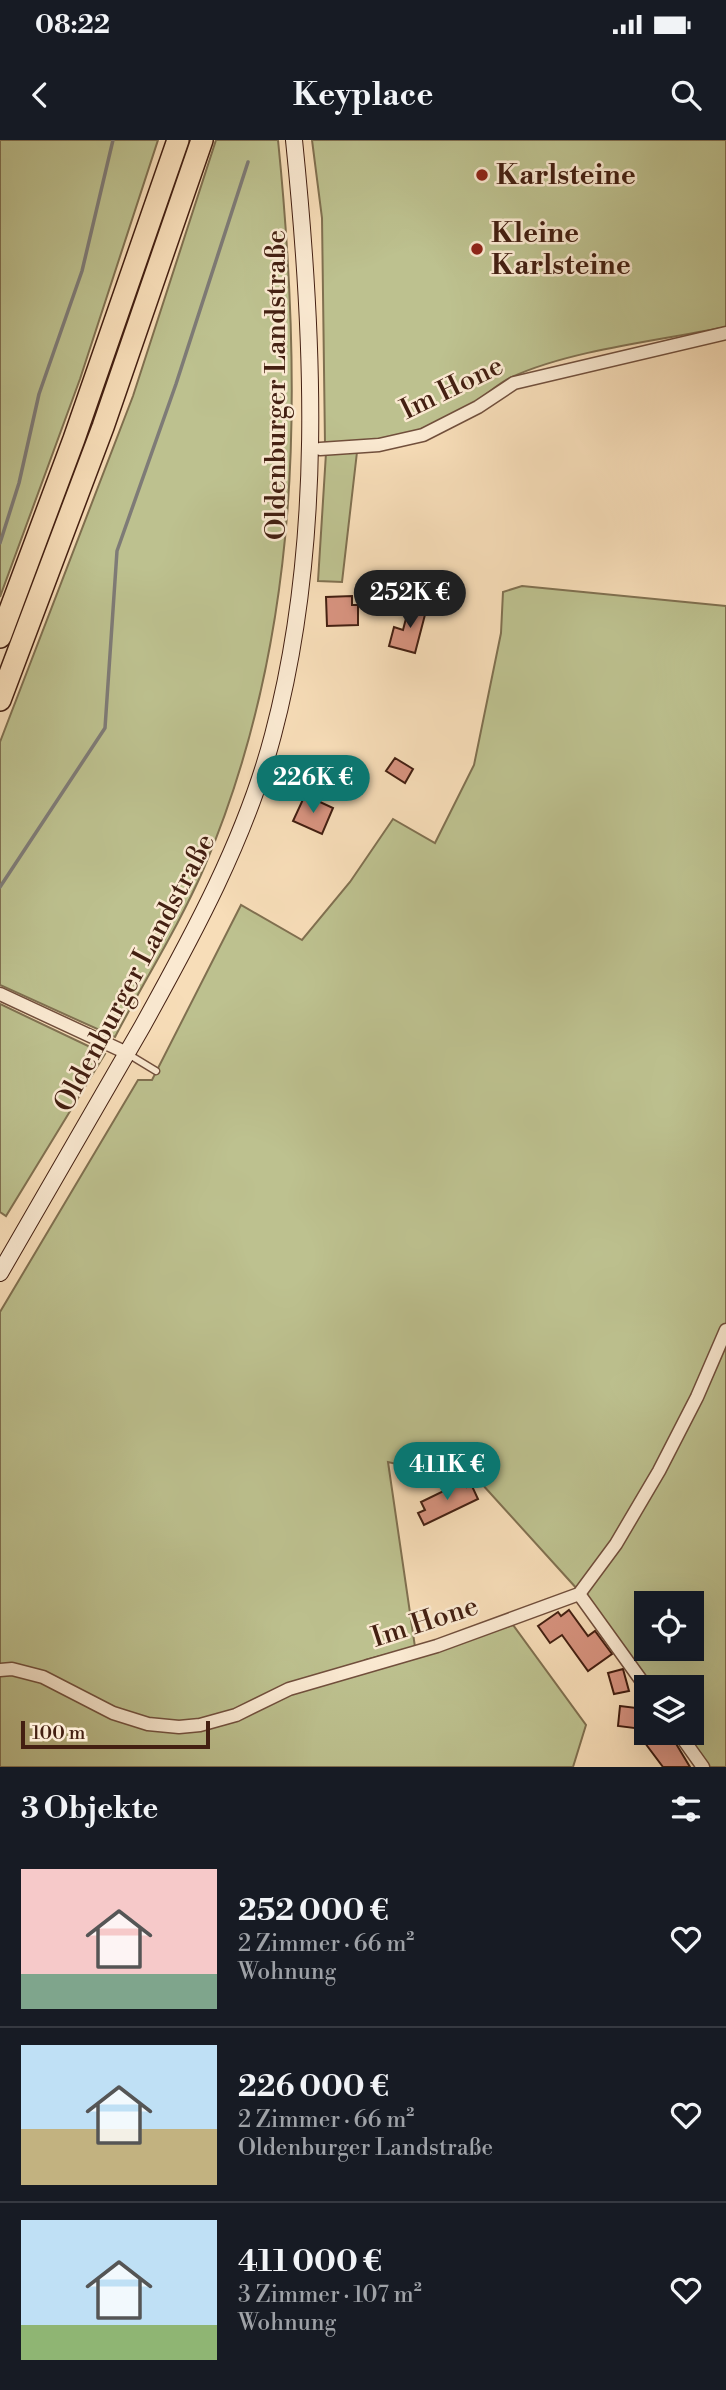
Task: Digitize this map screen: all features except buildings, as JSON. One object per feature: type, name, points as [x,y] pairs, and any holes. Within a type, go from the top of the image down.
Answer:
[{"type":"highway","points":[[0,638],[79,426],[178,140]]},
{"type":"highway","points":[[0,700],[103,428],[202,140]]},
{"type":"street","name":"Oldenburger Landstraße","points":[[0,1273],[176,966],[244,821],[273,736],[300,594],[307,517],[307,299],[294,140]]},
{"type":"street","name":"Im Hone","points":[[320,449],[379,445],[423,435],[478,407],[513,383],[726,332]]},
{"type":"street","points":[[0,994],[127,1053]]},
{"type":"street","points":[[637,1675],[579,1594],[616,1544],[659,1471],[697,1397],[726,1330]]},
{"type":"street","name":"Im Hone","points":[[0,1670],[12,1669],[43,1677],[113,1713],[148,1724],[179,1727],[200,1725],[236,1715],[289,1689],[437,1646],[579,1594]]},
{"type":"street","points":[[687,1745],[703,1767]]},
{"type":"lane","points":[[127,1053],[156,1071]]},
{"type":"green space","points":[[0,140],[158,140],[80,379],[0,597]]},
{"type":"green space","points":[[216,140],[278,140],[291,326],[292,418],[288,510],[278,601],[261,691],[237,780],[194,890],[115,1037],[0,985],[0,742],[133,396]]},
{"type":"green space","points":[[312,140],[726,140],[726,327],[561,360],[512,377],[472,404],[418,430],[385,439],[325,444],[322,218]]},
{"type":"green space","points":[[357,452],[342,582],[318,581],[326,453]]},
{"type":"green space","points":[[522,586],[726,606],[726,1767],[703,1767],[687,1745],[704,1745],[704,1675],[638,1675],[578,1590],[481,1483],[388,1462],[415,1647],[365,1660],[366,1671],[513,1625],[586,1725],[573,1767],[0,1767],[0,1312],[138,1080],[152,1080],[241,905],[302,940],[350,882],[393,819],[435,843],[474,765],[501,633],[503,592]]},
{"type":"green space","points":[[0,1004],[105,1054],[6,1216],[0,1212]]},
{"type":"waterway","points":[[0,543],[19,483],[39,394],[82,271],[113,140]]},
{"type":"waterway","points":[[0,887],[105,728],[117,551],[176,384],[248,162]]},
{"type":"place","name":"Karlsteine","points":[[482,175]]},
{"type":"place","name":"Kleine Karlsteine","points":[[477,249]]}]
